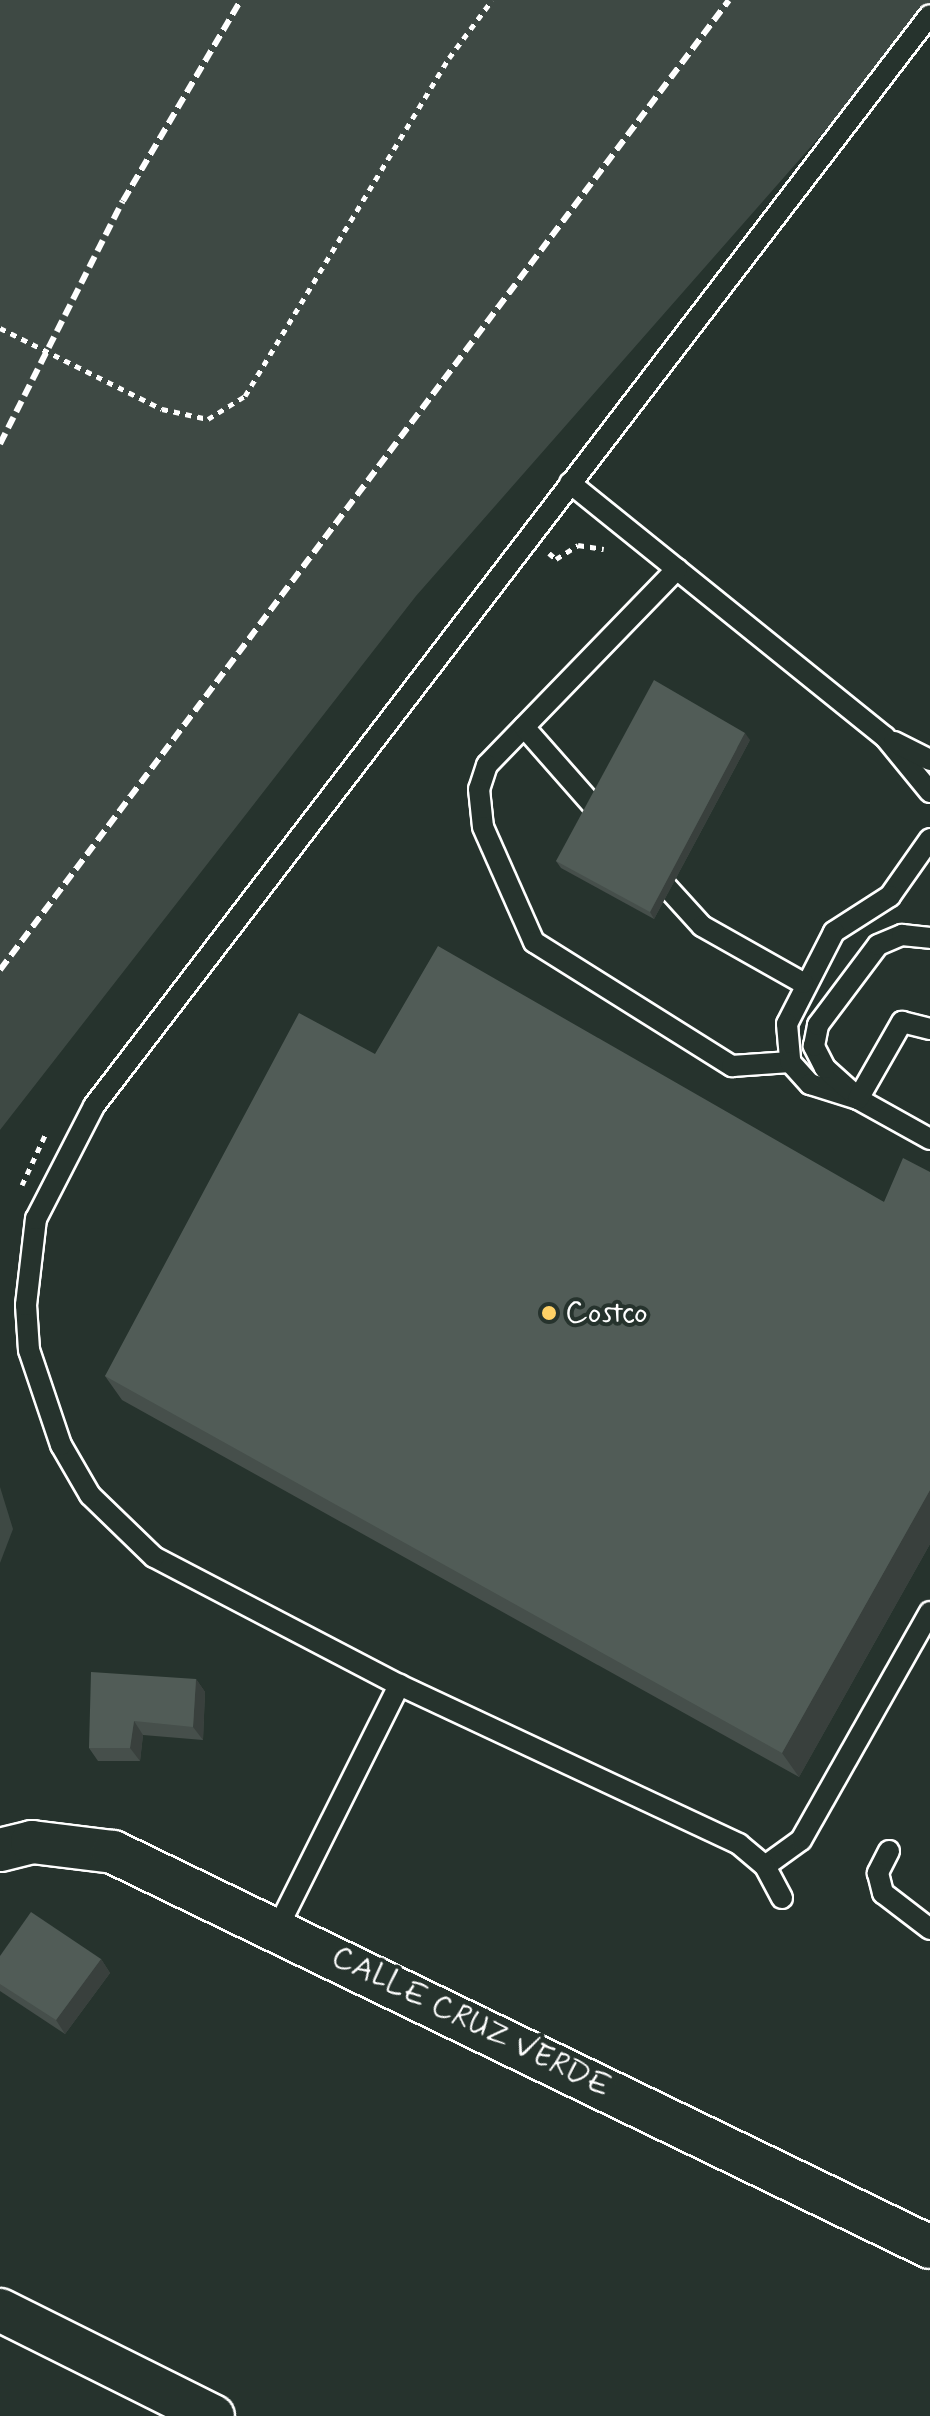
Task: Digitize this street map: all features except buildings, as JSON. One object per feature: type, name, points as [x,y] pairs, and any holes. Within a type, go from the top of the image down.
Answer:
[{"type":"street","name":"CALLE CRUZ VERDE","points":[[0,1850],[32,1842],[113,1852],[278,1927],[930,2247]]},
{"type":"street","points":[[0,2310],[213,2416]]},
{"type":"lane","points":[[782,1898],[765,1866],[739,1844],[399,1685],[154,1557],[90,1495],[61,1445],[29,1350],[26,1305],[36,1219],[94,1106],[930,15]]},
{"type":"lane","points":[[570,483],[885,737],[930,792]]},
{"type":"lane","points":[[677,569],[487,765],[479,789],[483,827],[534,942],[732,1066],[790,1062]]},
{"type":"lane","points":[[524,727],[621,836]]},
{"type":"lane","points":[[885,737],[930,760]]},
{"type":"lane","points":[[930,839],[890,896],[834,932],[803,983],[787,1024],[790,1062],[810,1084],[858,1099],[930,1139]]},
{"type":"lane","points":[[641,859],[702,926],[803,983]]},
{"type":"lane","points":[[858,1099],[825,1068],[814,1046],[818,1025],[878,945],[902,935],[930,938]]},
{"type":"lane","points":[[858,1099],[902,1022],[930,1029]]},
{"type":"lane","points":[[765,1866],[801,1840],[930,1612]]},
{"type":"lane","points":[[278,1927],[399,1685]]},
{"type":"lane","points":[[889,1851],[878,1873],[883,1893],[930,1929]]},
{"type":"path","points":[[0,328],[162,409],[208,419],[245,396],[449,58],[492,0]]},
{"type":"path","points":[[556,559],[578,545],[612,554]]},
{"type":"shaded area","points":[[0,0],[930,0],[930,11],[416,596],[0,1130]]},
{"type":"shaded area","points":[[0,1487],[13,1529],[0,1563]]},
{"type":"railway","points":[[0,444],[123,201],[241,0]]},
{"type":"railway","points":[[0,970],[729,0]]},
{"type":"place","name":"Costco","points":[[549,1313]]}]
